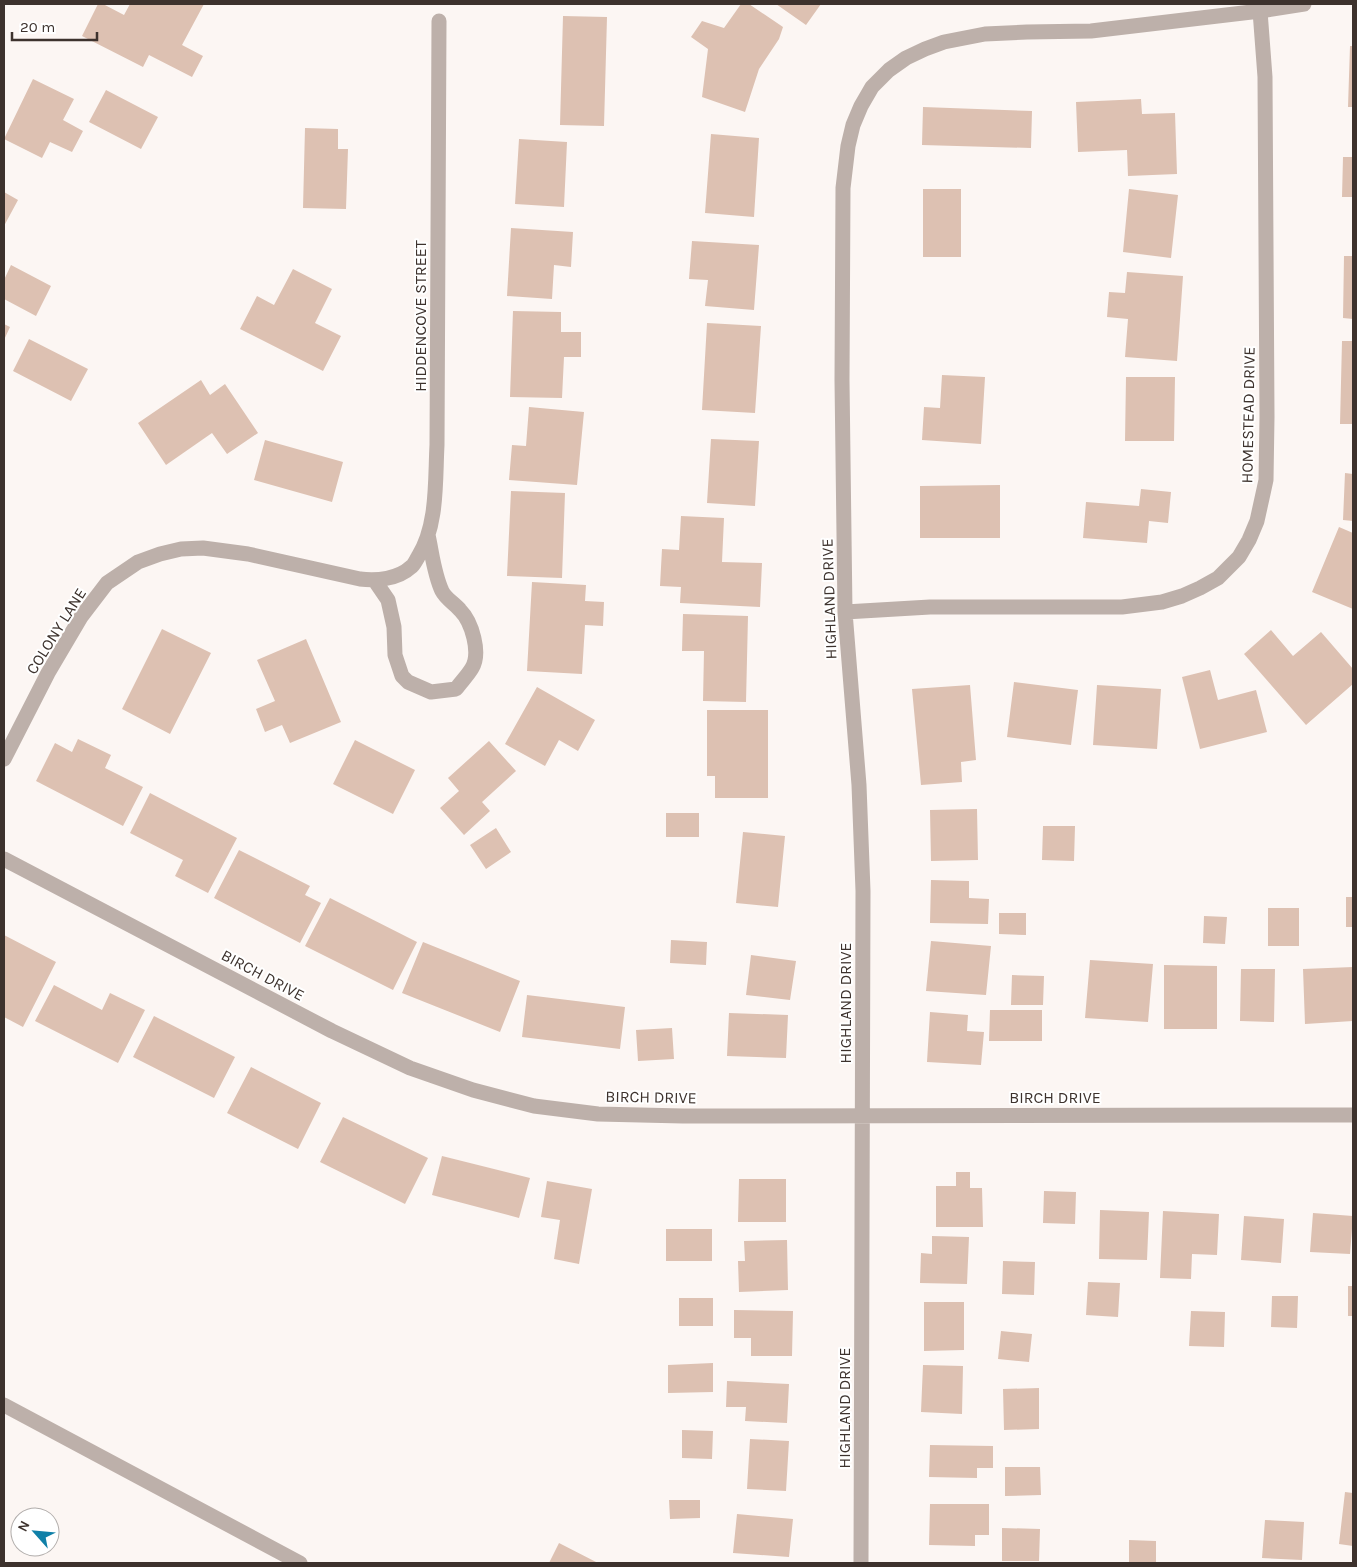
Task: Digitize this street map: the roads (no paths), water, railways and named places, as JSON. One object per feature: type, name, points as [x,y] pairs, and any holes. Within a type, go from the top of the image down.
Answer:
[{"type":"street","name":"HIGHLAND DRIVE","points":[[861,1563],[863,891],[859,785],[845,612],[842,380],[843,188],[848,146],[853,126],[861,106],[872,87],[889,70],[906,58],[944,42],[985,34],[1091,31],[1304,4]]},
{"type":"street","name":"HOMESTEAD DRIVE","points":[[845,612],[930,606],[1122,607],[1162,602],[1182,596],[1218,578],[1239,557],[1257,521],[1266,480],[1265,77],[1260,11]]},
{"type":"street","name":"HIDDENCOVE STREET","points":[[375,580],[396,576],[412,567],[423,549],[434,509],[437,444],[439,21]]},
{"type":"street","points":[[375,580],[388,600],[394,627],[395,655],[402,676],[408,682],[431,692],[456,689],[473,666],[476,644],[470,627],[461,611],[442,592],[436,576],[428,534]]},
{"type":"street","name":"COLONY LANE","points":[[4,759],[48,673],[81,617],[107,583],[138,562],[181,549],[204,548],[248,554],[360,579],[375,580]]},
{"type":"street","name":"BIRCH DRIVE","points":[[4,860],[332,1031],[410,1068],[472,1090],[534,1106],[598,1114],[683,1116],[1353,1115]]},
{"type":"street","points":[[4,1405],[300,1563]]}]
